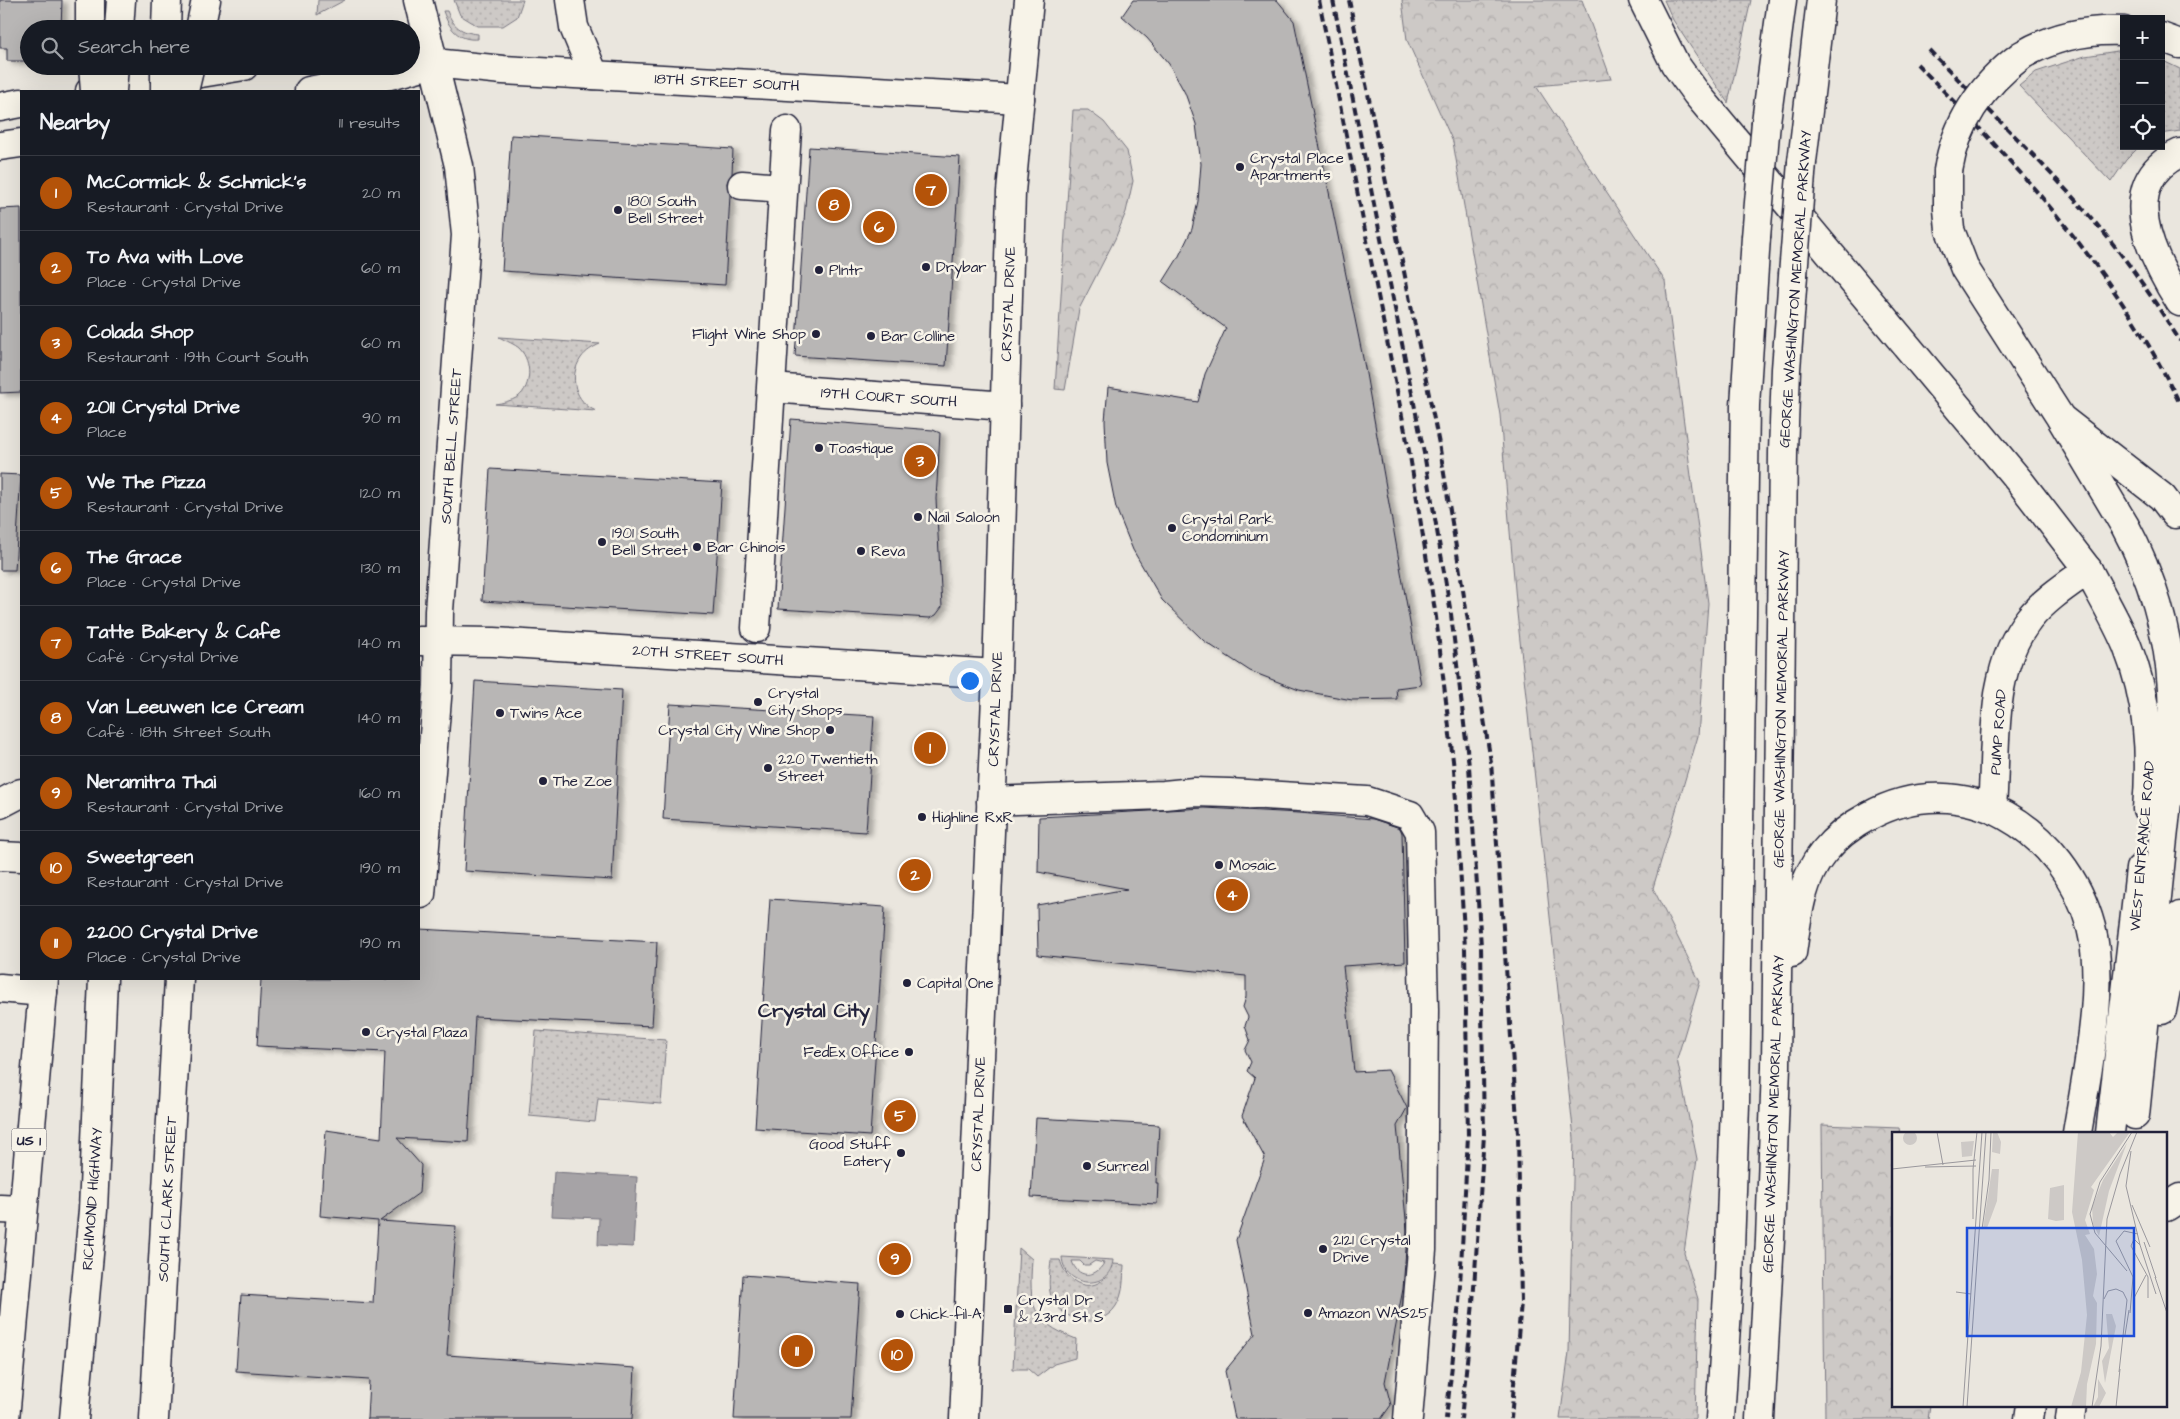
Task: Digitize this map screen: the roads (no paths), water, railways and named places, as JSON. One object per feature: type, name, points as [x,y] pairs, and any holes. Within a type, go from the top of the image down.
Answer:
[{"type":"main road","points":[[90,0],[90,20]]},
{"type":"main road","name":"SOUTH BELL STREET","points":[[418,0],[420,20]]},
{"type":"main road","points":[[570,0],[574,27],[594,75]]},
{"type":"main road","name":"CRYSTAL DRIVE","points":[[964,1419],[997,674],[1011,192],[1028,0]]},
{"type":"main road","name":"WEST ENTRANCE ROAD","points":[[1643,0],[1675,64],[1702,101],[2021,483],[2088,570],[2127,645],[2136,671],[2148,729],[2150,759],[2126,1008],[2110,1132]]},
{"type":"main road","points":[[1720,1419],[1730,1268],[1735,1104],[1745,405],[1766,122],[1782,0]]},
{"type":"main road","name":"GEORGE WASHINGTON MEMORIAL PARKWAY","points":[[1760,1419],[1776,1066],[1786,369],[1802,162],[1821,0]]},
{"type":"main road","name":"SOUTH BELL STREET","points":[[420,24],[423,59],[459,166],[466,235],[439,610],[429,641],[438,686],[420,894]]},
{"type":"main road","points":[[2120,31],[2104,30],[2050,40],[2008,65],[1978,96],[1957,133],[1948,171],[1948,209],[1950,230],[1965,269],[2060,417],[2135,544],[2155,602],[2170,670],[2172,710],[2170,758],[2132,1124]]},
{"type":"main road","name":"18TH STREET SOUTH","points":[[423,59],[503,70],[1020,99]]},
{"type":"main road","points":[[94,75],[95,90]]},
{"type":"main road","points":[[112,90],[113,75]]},
{"type":"main road","points":[[165,75],[165,90]]},
{"type":"main road","points":[[184,90],[188,75]]},
{"type":"main road","points":[[95,90],[188,75]]},
{"type":"main road","name":"18TH STREET SOUTH","points":[[314,90],[390,75]]},
{"type":"main road","points":[[0,107],[20,103]]},
{"type":"main road","points":[[756,628],[787,130]]},
{"type":"main road","points":[[0,146],[20,143]]},
{"type":"main road","points":[[2180,153],[2168,159],[2153,175],[2143,201],[2148,241],[2163,273],[2180,302]]},
{"type":"main road","points":[[742,185],[783,188]]},
{"type":"main road","name":"19TH COURT SOUTH","points":[[772,388],[1005,406]]},
{"type":"main road","points":[[2060,417],[2162,497],[2175,514]]},
{"type":"main road","name":"PUMP ROAD","points":[[1992,808],[1998,706],[2008,660],[2022,630],[2039,607],[2088,570]]},
{"type":"main road","name":"20TH STREET SOUTH","points":[[429,641],[672,652],[997,674]]},
{"type":"main road","points":[[991,801],[1164,795],[1194,792],[1367,801],[1410,815],[1420,832],[1424,1010],[1422,1250],[1408,1419]]},
{"type":"main road","points":[[0,804],[20,794]]},
{"type":"main road","points":[[1776,1066],[1798,908],[1812,872],[1822,854],[1849,828],[1883,808],[1919,799],[1951,798],[1992,808],[2034,834],[2065,868],[2081,898],[2091,928],[2096,955],[2095,1002],[2091,1044],[2077,1132]]},
{"type":"main road","points":[[0,856],[20,857]]},
{"type":"main road","points":[[2132,1124],[2161,1013],[2180,916]]},
{"type":"main road","name":"RICHMOND HIGHWAY","points":[[74,1419],[93,1210],[102,980]]},
{"type":"main road","name":"SOUTH CLARK STREET","points":[[154,1419],[179,980]]},
{"type":"main road","points":[[0,988],[44,985]]},
{"type":"main road","name":"US 1","points":[[5,1419],[11,1209],[44,985]]},
{"type":"main road","points":[[2168,1206],[2180,1198]]},
{"type":"main road","points":[[2029,1419],[2031,1406]]},
{"type":"main road","points":[[2070,1419],[2072,1406]]},
{"type":"railway","points":[[1319,0],[1410,456],[1436,617],[1454,769],[1465,948],[1468,1136],[1459,1303],[1446,1419]]},
{"type":"railway","points":[[1333,0],[1424,453],[1451,614],[1469,766],[1481,946],[1484,1135],[1473,1303],[1461,1419]]},
{"type":"railway","points":[[1349,0],[1440,449],[1491,762],[1518,1133],[1521,1302],[1511,1419]]},
{"type":"railway","points":[[1929,50],[2092,218],[2131,267],[2180,341]]},
{"type":"railway","points":[[1917,64],[2029,182],[2096,265],[2154,355],[2180,404]]},
{"type":"place","name":"Crystal Place Apartments","points":[[1240,167]]},
{"type":"place","name":"Tatte Bakery & Cafe","points":[[931,190]]},
{"type":"place","name":"Van Leeuwen Ice Cream","points":[[834,205]]},
{"type":"place","name":"1801 South Bell Street","points":[[618,210]]},
{"type":"place","name":"The Grace","points":[[879,227]]},
{"type":"place","name":"Drybar","points":[[926,267]]},
{"type":"place","name":"Plntr","points":[[819,270]]},
{"type":"place","name":"Flight Wine Shop","points":[[816,334]]},
{"type":"place","name":"Bar Colline","points":[[871,336]]},
{"type":"place","name":"Toastique","points":[[819,448]]},
{"type":"place","name":"Colada Shop","points":[[920,461]]},
{"type":"place","name":"Nail Saloon","points":[[918,517]]},
{"type":"place","name":"Crystal Park Condominium","points":[[1172,528]]},
{"type":"place","name":"1901 South Bell Street","points":[[602,542]]},
{"type":"place","name":"Bar Chinois","points":[[697,547]]},
{"type":"place","name":"Reva","points":[[861,551]]},
{"type":"place","name":"Crystal City Shops","points":[[758,702]]},
{"type":"place","name":"Twins Ace","points":[[500,713]]},
{"type":"place","name":"Crystal City Wine Shop","points":[[830,730]]},
{"type":"place","name":"McCormick & Schmick's","points":[[930,748]]},
{"type":"place","name":"220 Twentieth Street","points":[[768,768]]},
{"type":"place","name":"The Zoe","points":[[543,781]]},
{"type":"place","name":"Highline RxR","points":[[922,817]]},
{"type":"place","name":"Mosaic","points":[[1219,865]]},
{"type":"place","name":"To Ava with Love","points":[[915,875]]},
{"type":"place","name":"2011 Crystal Drive","points":[[1232,895]]},
{"type":"place","name":"Capital One","points":[[907,983]]},
{"type":"place","name":"Crystal Plaza","points":[[366,1032]]},
{"type":"place","name":"FedEx Office","points":[[909,1052]]},
{"type":"place","name":"We The Pizza","points":[[900,1116]]},
{"type":"place","name":"Good Stuff Eatery","points":[[901,1153]]},
{"type":"place","name":"Surreal","points":[[1087,1166]]},
{"type":"place","name":"2121 Crystal Drive","points":[[1323,1249]]},
{"type":"place","name":"Neramitra Thai","points":[[895,1259]]},
{"type":"place","name":"Crystal Dr & 23rd St S","points":[[1008,1309]]},
{"type":"place","name":"Amazon WAS25","points":[[1308,1313]]},
{"type":"place","name":"Chick-fil-A","points":[[900,1314]]},
{"type":"place","name":"2200 Crystal Drive","points":[[797,1351]]},
{"type":"place","name":"Sweetgreen","points":[[897,1355]]},
{"type":"district","name":"Crystal City","points":[[814,1010]]}]
